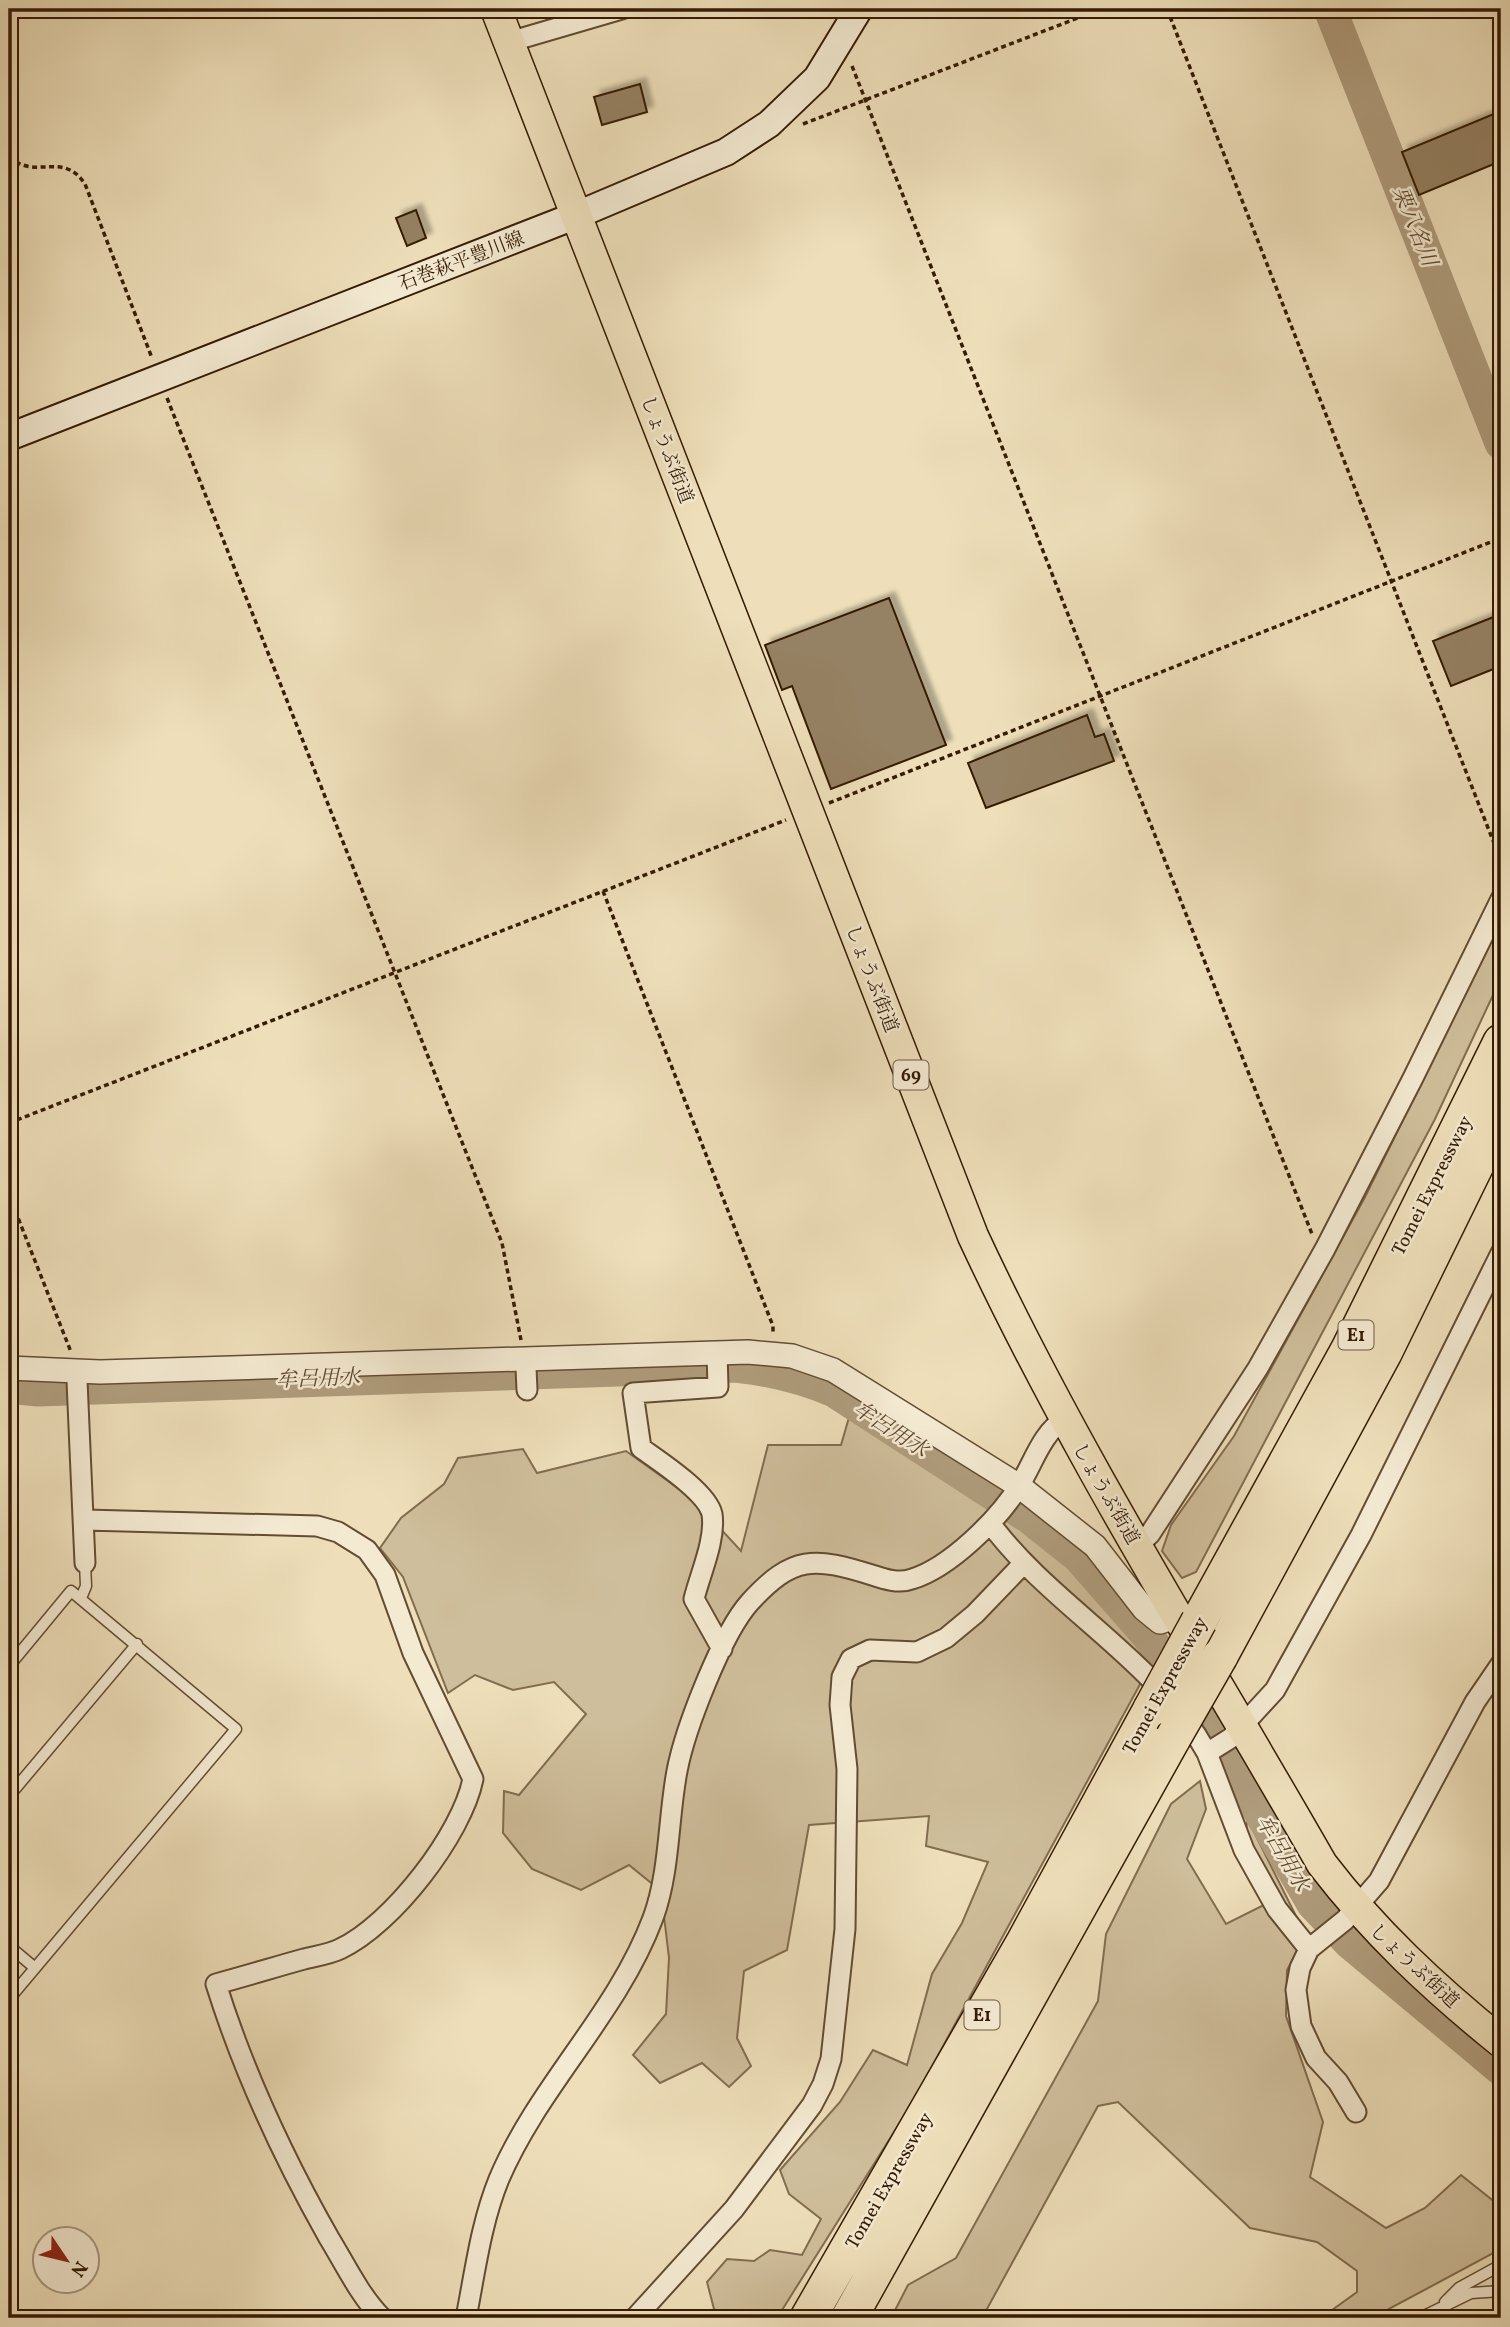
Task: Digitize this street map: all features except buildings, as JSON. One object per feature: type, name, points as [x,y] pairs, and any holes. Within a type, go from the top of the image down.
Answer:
[{"type":"highway","name":"Tomei Expressway","points":[[808,2318],[1016,1956],[1151,1709],[1189,1619],[1349,1349],[1501,1042]]},
{"type":"highway","name":"Tomei Expressway","points":[[849,2318],[1220,1656],[1384,1353],[1501,1114]]},
{"type":"main road","name":"しょうぶ街道","points":[[496,9],[973,1236],[1013,1322],[1137,1546],[1189,1619],[1237,1732],[1322,1864],[1350,1914],[1501,2042]]},
{"type":"main road","name":"石巻萩平豊川線","points":[[9,437],[684,173],[726,152],[769,124],[817,78],[859,9]]},
{"type":"street","points":[[509,42],[622,9]]},
{"type":"street","points":[[1137,1546],[1150,1534],[1258,1368],[1325,1249],[1501,899]]},
{"type":"street","points":[[1210,1751],[1237,1732],[1275,1690],[1361,1535],[1501,1253]]},
{"type":"street","points":[[9,1368],[76,1376],[327,1363],[526,1364],[771,1354],[812,1360],[833,1370],[1017,1490],[1095,1546],[1152,1616],[1160,1622],[1189,1619]]},
{"type":"street","points":[[717,1356],[718,1387],[633,1394],[641,1448],[694,1488],[712,1512],[710,1538],[694,1599],[722,1649]]},
{"type":"street","points":[[526,1364],[527,1390]]},
{"type":"street","points":[[76,1376],[85,1563]]},
{"type":"street","points":[[466,2318],[486,2214],[500,2177],[548,2094],[623,1983],[654,1914],[677,1771],[686,1739],[722,1649],[748,1604],[780,1574],[804,1563],[826,1562],[890,1581],[911,1580],[937,1567],[992,1521],[1017,1490],[1052,1426],[1065,1419]]},
{"type":"street","points":[[85,1520],[317,1526],[338,1532],[367,1550],[385,1575],[413,1653],[474,1779],[469,1799],[424,1874],[402,1900],[360,1935],[341,1949],[216,1984],[234,2042],[290,2170],[342,2260],[382,2318]]},
{"type":"street","points":[[992,1521],[1024,1563],[1135,1665],[1210,1751],[1244,1850],[1277,1909],[1315,1945]]},
{"type":"street","points":[[635,2318],[734,2210],[812,2105],[823,2084],[831,2059],[845,1928],[847,1769],[840,1704],[842,1677],[851,1659],[870,1650],[918,1652],[946,1638],[975,1614],[1024,1563]]},
{"type":"street","points":[[1356,2112],[1338,2082],[1316,2058],[1301,2026],[1296,1990],[1300,1968],[1315,1945],[1350,1914],[1379,1881],[1475,1702],[1501,1664]]},
{"type":"lane","points":[[82,1598],[86,1586],[85,1563]]},
{"type":"lane","points":[[9,1666],[72,1591],[236,1729],[9,1999]]},
{"type":"lane","points":[[9,1796],[137,1644]]},
{"type":"lane","points":[[9,1946],[35,1968]]},
{"type":"lane","points":[[1439,2307],[1459,2288],[1501,2265]]},
{"type":"lane","points":[[1420,2318],[1471,2293],[1501,2291]]},
{"type":"path","points":[[769,124],[797,126],[866,102],[1101,9]]},
{"type":"path","points":[[1167,9],[1501,861]]},
{"type":"path","points":[[836,49],[849,60],[1315,1241],[1325,1249]]},
{"type":"path","points":[[9,157],[19,165],[33,168],[64,165],[76,171],[85,184],[159,378],[502,1243],[526,1364]]},
{"type":"path","points":[[9,1123],[1099,698],[1501,538]]},
{"type":"path","points":[[603,890],[774,1326],[771,1354]]},
{"type":"path","points":[[9,1195],[76,1376]]},
{"type":"shaded area","points":[[1501,922],[1501,978],[1435,1119],[1196,1572],[1182,1578],[1162,1551],[1171,1525],[1234,1436],[1364,1199]]},
{"type":"shaded area","points":[[850,1414],[973,1494],[1059,1558],[1097,1593],[1128,1629],[1150,1666],[911,2105],[777,2318],[724,2318],[714,2309],[707,2282],[727,2259],[754,2261],[770,2250],[802,2255],[821,2219],[789,2194],[780,2170],[840,2102],[873,2050],[907,2065],[932,1974],[962,1923],[988,1862],[926,1846],[929,1816],[809,1825],[787,1950],[744,1971],[737,2038],[751,2066],[729,2087],[702,2063],[660,2083],[633,2055],[666,2014],[669,1958],[661,1891],[629,1865],[581,1890],[532,1869],[503,1833],[504,1791],[519,1795],[586,1714],[554,1682],[513,1690],[475,1675],[448,1693],[403,1577],[380,1548],[401,1518],[444,1484],[458,1458],[523,1449],[537,1473],[626,1451],[693,1499],[741,1551],[768,1445],[841,1445]]},
{"type":"shaded area","points":[[1200,1781],[1206,1809],[1187,1859],[1226,1924],[1270,1902],[1246,1839],[1247,1818],[1306,1936],[1287,1970],[1286,2016],[1323,2122],[1310,2177],[1386,2228],[1425,2208],[1461,2175],[1501,2207],[1501,2249],[1372,2318],[1321,2318],[1357,2292],[1357,2271],[1317,2242],[1250,2228],[1118,2102],[1098,2106],[982,2318],[891,2318],[908,2285],[956,2258],[1098,2001],[1106,1934],[1171,1804]]},
{"type":"waterway","name":"栗八名川","points":[[1330,9],[1501,443]]},
{"type":"waterway","name":"牟呂用水","points":[[9,1387],[38,1390],[736,1366],[786,1375],[834,1391],[1030,1518],[1078,1556],[1148,1636],[1210,1726],[1313,1904],[1349,1942],[1501,2069]]}]
